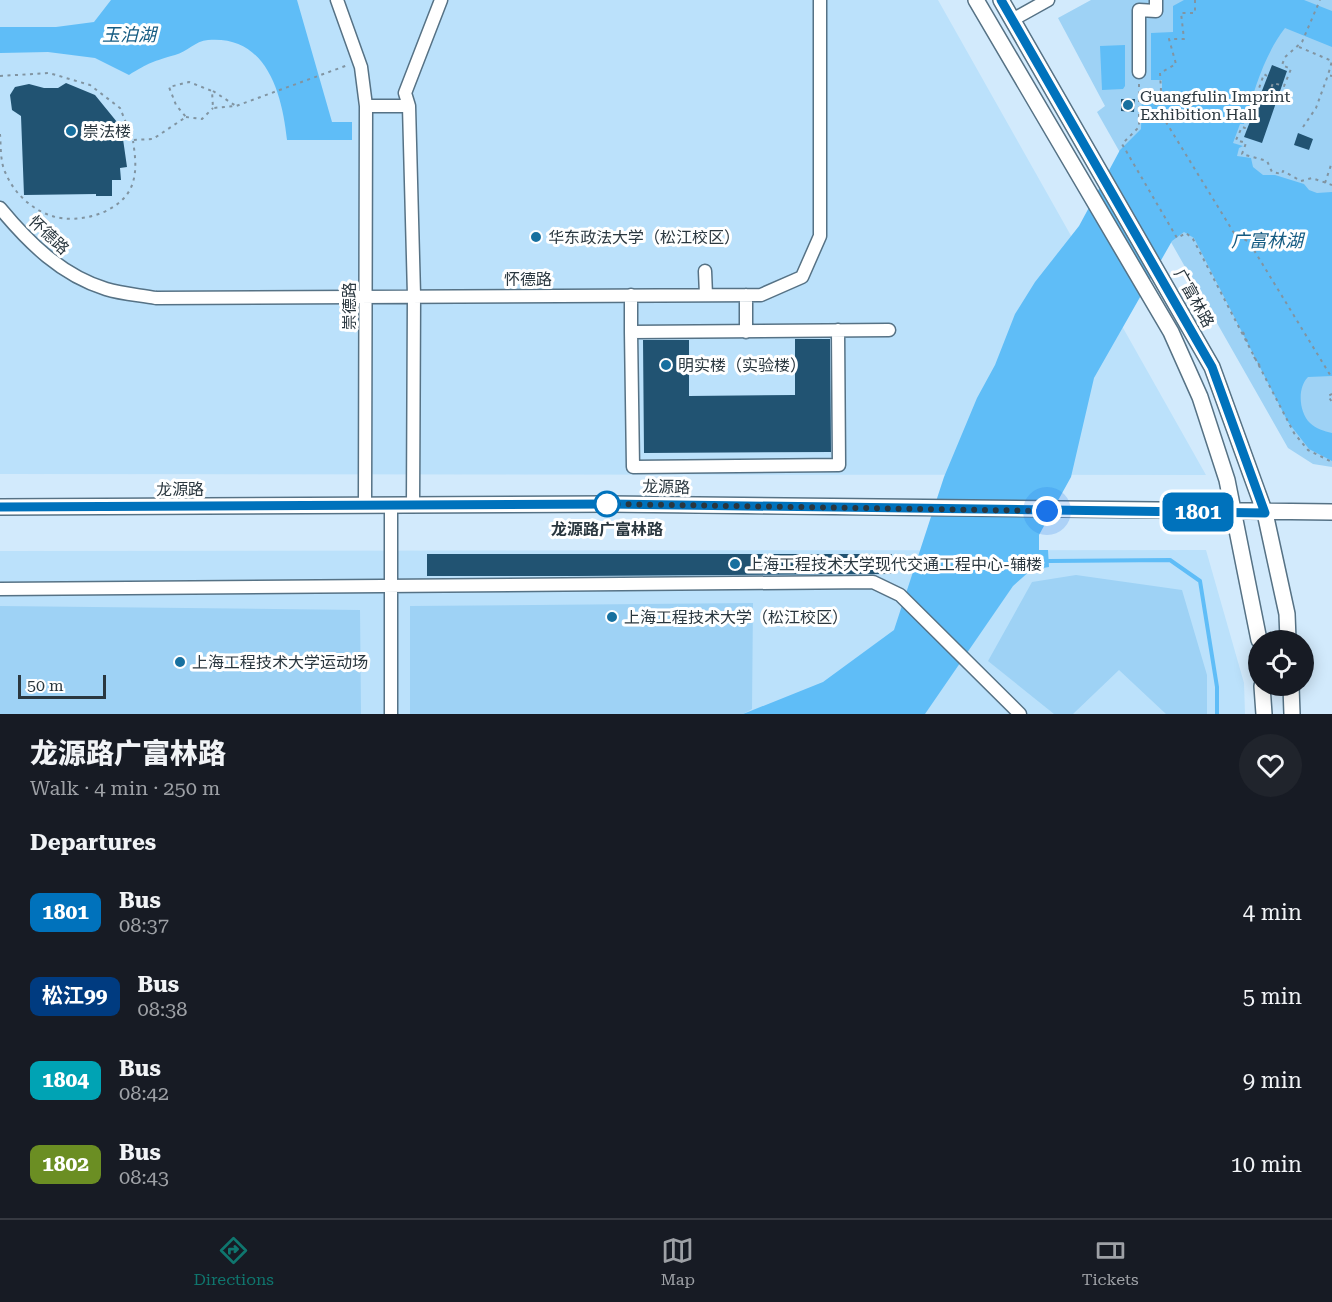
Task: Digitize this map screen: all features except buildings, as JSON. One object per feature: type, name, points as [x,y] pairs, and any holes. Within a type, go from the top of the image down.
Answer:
[{"type":"main road","points":[[976,0],[1171,332],[1200,397],[1235,512],[1257,630]]},
{"type":"main road","name":"广富林路","points":[[1001,0],[1212,367],[1265,513],[1287,614],[1288,630]]},
{"type":"main road","name":"龙源路","points":[[0,507],[609,504],[927,510],[1332,512]]},
{"type":"main road","points":[[1263,696],[1264,714]]},
{"type":"main road","points":[[1291,696],[1292,714]]},
{"type":"street","name":"崇德路","points":[[337,0],[359,60],[366,106],[365,506]]},
{"type":"street","points":[[413,506],[414,295],[409,106],[405,93],[441,0]]},
{"type":"street","name":"怀德路","points":[[0,208],[24,238],[61,269],[106,289],[156,298],[761,294],[802,277],[820,236],[820,0]]},
{"type":"street","points":[[1012,20],[1048,0]]},
{"type":"street","points":[[1139,72],[1139,10],[1156,11],[1156,0]]},
{"type":"street","points":[[366,106],[409,106]]},
{"type":"street","points":[[705,271],[705,295]]},
{"type":"street","points":[[746,294],[746,332]]},
{"type":"street","points":[[631,295],[633,467],[840,465],[838,330]]},
{"type":"street","points":[[631,332],[889,330]]},
{"type":"street","points":[[391,506],[391,714]]},
{"type":"street","points":[[0,590],[873,582],[900,595],[1020,714]]},
{"type":"path","points":[[1195,0],[1195,13],[1181,13],[1184,39],[1170,39],[1176,64],[1160,72],[1161,90],[1150,96],[1234,233],[1249,242],[1332,378]]},
{"type":"path","points":[[1269,94],[1273,83],[1284,86],[1291,69],[1282,65],[1285,57],[1302,42],[1320,0]]},
{"type":"path","points":[[1297,46],[1332,61],[1330,75],[1316,108],[1304,127]]},
{"type":"path","points":[[133,140],[153,139],[186,117],[202,119],[213,108],[236,106],[359,60]]},
{"type":"path","points":[[1139,72],[1139,127],[1122,144],[1177,238],[1186,233],[1193,238],[1248,347],[1300,442],[1316,456],[1332,462]]},
{"type":"path","points":[[0,76],[49,73],[90,85],[120,108],[133,140],[135,162],[133,183],[123,200],[103,212],[75,219],[52,217],[32,206],[19,195],[5,173],[0,134]]},
{"type":"path","points":[[1267,76],[1264,74],[1245,128],[1242,127],[1236,140],[1246,143],[1242,154],[1267,161],[1272,172],[1282,174],[1282,171],[1301,181],[1312,178],[1332,185]]},
{"type":"path","points":[[186,117],[176,105],[169,87],[189,82],[212,91],[236,106]]},
{"type":"path","points":[[212,91],[213,108]]},
{"type":"path","points":[[1325,183],[1332,162]]},
{"type":"path","points":[[1243,332],[1248,347]]},
{"type":"path","points":[[1253,356],[1262,369]]},
{"type":"path","points":[[1332,394],[1328,396],[1332,402]]},
{"type":"shaded area","name":"华东政法大学（松江校区）","points":[[0,0],[938,0],[1206,475],[0,474]]},
{"type":"shaded area","name":"广富林湖","points":[[1091,0],[1332,0],[1332,467],[1313,464],[1288,448],[1097,112],[1105,106],[1058,18]]},
{"type":"shaded area","name":"上海工程技术大学（松江校区）","points":[[1206,550],[1244,683],[1245,714],[0,714],[0,551]]},
{"type":"shaded area","points":[[1076,575],[1182,590],[1207,675],[1207,714],[1166,714],[1119,670],[1073,714],[1054,714],[988,661],[1032,582]]},
{"type":"shaded area","points":[[753,603],[752,709],[743,714],[410,714],[410,606]]},
{"type":"shaded area","name":"上海工程技术大学运动场","points":[[0,606],[360,610],[361,714],[0,714]]},
{"type":"water","name":"玉泊湖","points":[[111,0],[297,0],[332,122],[352,122],[352,140],[287,140],[281,104],[268,71],[258,57],[245,47],[228,41],[203,41],[179,54],[146,65],[129,75],[95,58],[48,52],[0,53],[0,27],[56,27],[94,22]]},
{"type":"water","points":[[1184,0],[1304,0],[1332,11],[1332,47],[1285,28],[1265,62],[1244,124],[1240,124],[1233,143],[1243,146],[1239,148],[1237,156],[1251,158],[1253,167],[1263,175],[1275,175],[1304,184],[1309,190],[1317,193],[1332,192],[1332,376],[1308,377],[1302,387],[1301,400],[1304,413],[1310,423],[1332,433],[1332,461],[1309,449],[1288,422],[1194,238],[1184,232],[1172,241],[1094,378],[1071,477],[1039,535],[1039,550],[1048,550],[1049,567],[1031,570],[1013,586],[925,714],[743,714],[823,682],[894,630],[944,477],[977,398],[995,365],[1015,314],[1035,282],[1079,226],[1120,150],[1141,129],[1142,97],[1162,97],[1162,80],[1151,80],[1151,33],[1173,32],[1173,6]]},
{"type":"water","points":[[1125,45],[1125,86],[1123,89],[1102,90],[1100,46]]},
{"type":"waterway","points":[[1049,561],[1170,560],[1200,581],[1217,687],[1217,714]]},
{"type":"bus line","name":"1801","points":[[0,507],[609,504],[1265,513],[1244,448],[1212,367],[1001,0]]},
{"type":"place","name":"Guangfulin Imprint Exhibition Hall","points":[[1128,105]]},
{"type":"place","name":"崇法楼","points":[[71,131]]},
{"type":"place","name":"华东政法大学（松江校区）","points":[[536,237]]},
{"type":"place","name":"明实楼（实验楼）","points":[[666,365]]},
{"type":"place","name":"龙源路广富林路","points":[[607,504]]},
{"type":"place","name":"上海工程技术大学现代交通工程中心-辅楼","points":[[735,564]]},
{"type":"place","name":"上海工程技术大学（松江校区）","points":[[612,617]]},
{"type":"place","name":"上海工程技术大学运动场","points":[[180,662]]},
{"type":"route","points":[[607,504],[1047,511]]}]
